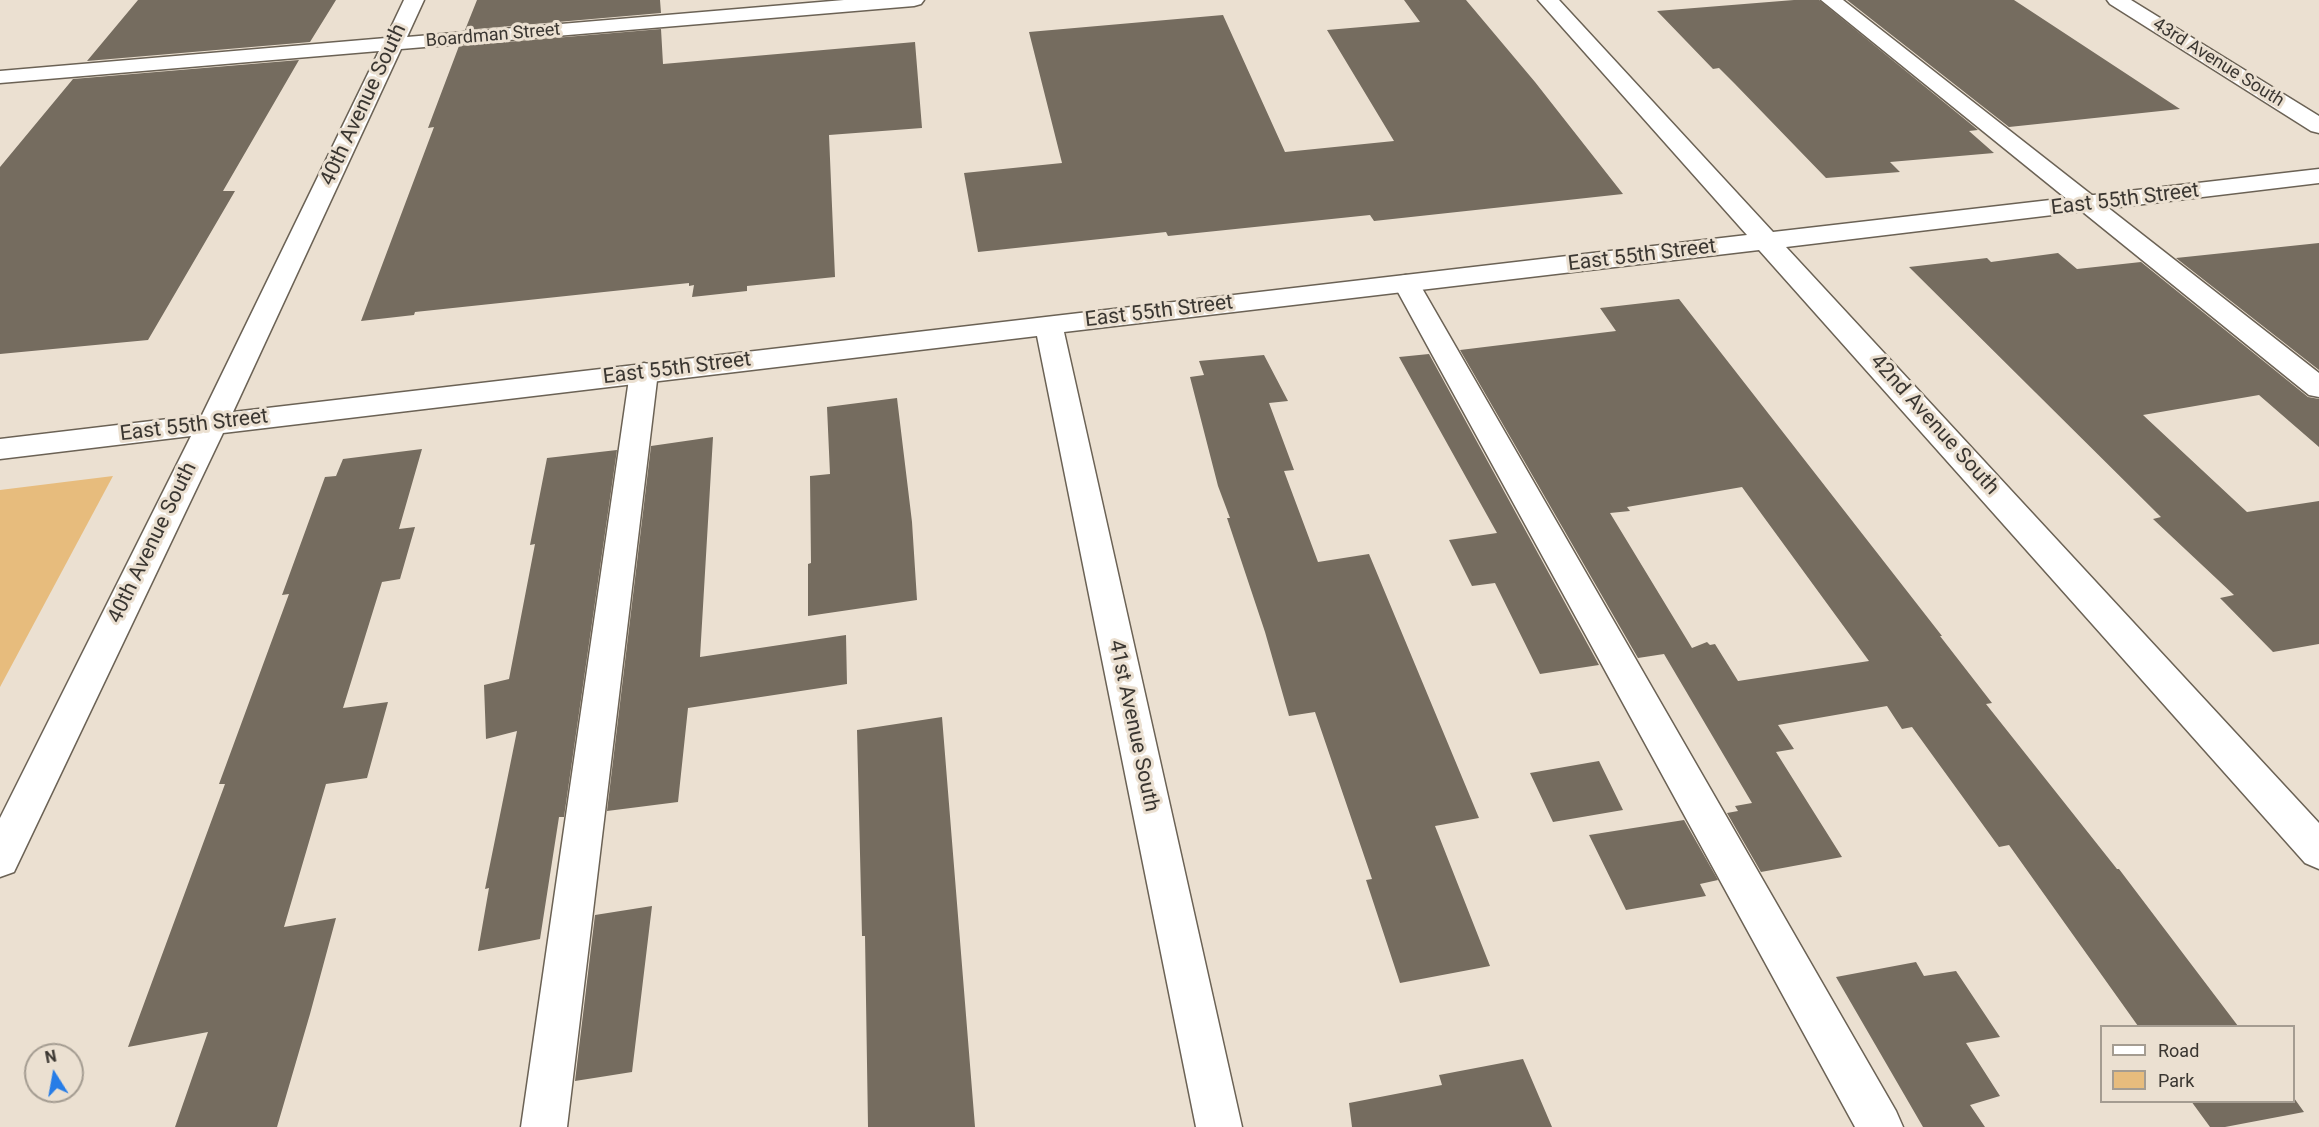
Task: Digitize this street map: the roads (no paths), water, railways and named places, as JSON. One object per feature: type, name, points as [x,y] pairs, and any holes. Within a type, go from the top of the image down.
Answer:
[{"type":"street","name":"40th Avenue South","points":[[0,859],[212,424],[414,0]]},
{"type":"street","name":"Boardman Street","points":[[0,77],[914,0]]},
{"type":"street","name":"42nd Avenue South","points":[[1548,0],[2319,851]]},
{"type":"street","points":[[1831,0],[2319,388]]},
{"type":"street","name":"43rd Avenue South","points":[[2117,0],[2319,126]]},
{"type":"street","name":"East 55th Street","points":[[0,449],[2319,176]]},
{"type":"street","points":[[1406,283],[1880,1127]]},
{"type":"street","name":"41st Avenue South","points":[[1049,325],[1218,1127]]},
{"type":"street","points":[[544,1127],[645,372]]}]
